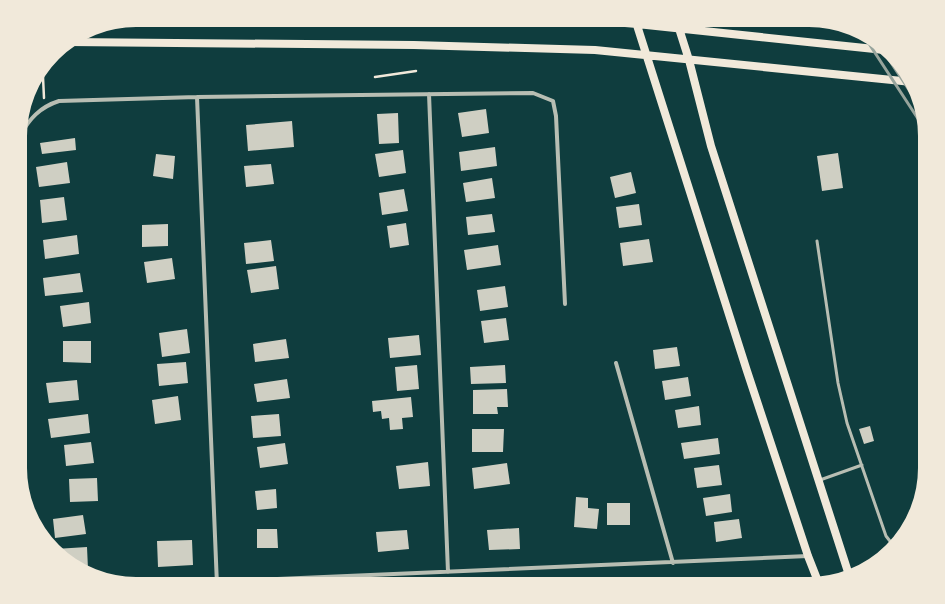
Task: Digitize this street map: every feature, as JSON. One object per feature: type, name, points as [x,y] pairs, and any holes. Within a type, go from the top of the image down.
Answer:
[{"type":"main road","points":[[637,26],[744,364],[817,578]]},
{"type":"main road","points":[[667,26],[876,49]]},
{"type":"main road","points":[[680,28],[711,146],[848,571]]},
{"type":"main road","points":[[79,42],[414,45],[595,50],[904,81]]},
{"type":"street","points":[[27,125],[44,107],[59,101],[197,97],[533,93],[554,101],[565,304]]},
{"type":"street","points":[[429,94],[448,572]]},
{"type":"street","points":[[197,97],[217,578]]},
{"type":"street","points":[[616,364],[673,563]]},
{"type":"street","points":[[322,578],[808,556]]},
{"type":"lane","points":[[817,241],[838,383],[847,423],[886,536],[890,542]]},
{"type":"lane","points":[[818,480],[862,465]]},
{"type":"path","points":[[375,77],[416,72]]},
{"type":"path","points":[[43,78],[44,107]]},
{"type":"building","points":[[486,109],[489,133],[462,137],[458,113]]},
{"type":"building","points":[[398,113],[399,143],[379,144],[377,114]]},
{"type":"building","points":[[292,121],[294,147],[248,151],[246,125]]},
{"type":"building","points":[[75,138],[76,150],[42,154],[40,143]]},
{"type":"building","points":[[495,147],[497,166],[461,171],[459,152]]},
{"type":"building","points":[[403,150],[406,173],[379,177],[375,154]]},
{"type":"building","points":[[838,153],[843,188],[822,191],[817,156]]},
{"type":"building","points":[[156,154],[175,156],[173,179],[153,176]]},
{"type":"building","points":[[67,162],[70,183],[39,187],[36,167]]},
{"type":"building","points":[[271,164],[274,184],[246,187],[244,166]]},
{"type":"building","points":[[631,172],[636,193],[615,198],[610,177]]},
{"type":"building","points":[[492,178],[495,198],[466,202],[463,183]]},
{"type":"building","points":[[404,189],[408,211],[382,215],[379,193]]},
{"type":"building","points":[[64,197],[67,220],[42,223],[40,200]]},
{"type":"building","points":[[639,204],[642,225],[619,228],[616,207]]},
{"type":"building","points":[[492,214],[495,232],[468,235],[466,217]]},
{"type":"building","points":[[406,223],[409,245],[390,248],[387,226]]},
{"type":"building","points":[[168,224],[168,246],[142,247],[142,225]]},
{"type":"building","points":[[77,235],[79,254],[45,259],[43,240]]},
{"type":"building","points":[[649,239],[653,262],[623,266],[620,243]]},
{"type":"building","points":[[271,240],[274,261],[246,264],[244,243]]},
{"type":"building","points":[[498,245],[501,265],[467,270],[464,250]]},
{"type":"building","points":[[172,258],[175,279],[147,283],[144,262]]},
{"type":"building","points":[[276,266],[279,289],[251,293],[247,270]]},
{"type":"building","points":[[80,273],[83,292],[45,296],[43,278]]},
{"type":"building","points":[[505,286],[508,307],[480,311],[477,290]]},
{"type":"building","points":[[89,302],[91,323],[63,327],[60,306]]},
{"type":"building","points":[[506,318],[509,340],[484,343],[481,321]]},
{"type":"building","points":[[187,329],[190,353],[162,357],[159,333]]},
{"type":"building","points":[[419,335],[421,355],[390,358],[388,338]]},
{"type":"building","points":[[286,339],[289,358],[255,362],[253,344]]},
{"type":"building","points":[[63,341],[91,341],[91,363],[63,362]]},
{"type":"building","points":[[677,347],[680,366],[655,369],[653,350]]},
{"type":"building","points":[[186,362],[188,383],[159,386],[157,364]]},
{"type":"building","points":[[417,365],[419,389],[397,391],[395,367]]},
{"type":"building","points":[[505,365],[506,383],[471,384],[470,367]]},
{"type":"building","points":[[688,377],[691,396],[665,400],[662,381]]},
{"type":"building","points":[[287,379],[290,398],[257,402],[254,384]]},
{"type":"building","points":[[77,380],[79,400],[49,403],[46,383]]},
{"type":"building","points":[[507,389],[508,407],[497,407],[498,414],[473,414],[473,390]]},
{"type":"building","points":[[178,396],[181,420],[155,424],[152,400]]},
{"type":"building","points":[[411,397],[413,417],[402,418],[403,429],[390,430],[389,418],[382,419],[381,411],[373,412],[372,401]]},
{"type":"building","points":[[699,406],[701,425],[678,428],[675,410]]},
{"type":"building","points":[[88,414],[90,433],[51,438],[48,419]]},
{"type":"building","points":[[279,414],[281,436],[253,438],[251,416]]},
{"type":"building","points":[[870,426],[874,441],[864,444],[859,429]]},
{"type":"building","points":[[472,429],[504,429],[503,452],[472,452]]},
{"type":"building","points":[[718,438],[720,454],[684,459],[681,443]]},
{"type":"building","points":[[91,442],[94,463],[66,466],[64,445]]},
{"type":"building","points":[[285,443],[288,464],[260,468],[257,447]]},
{"type":"building","points":[[428,462],[430,486],[399,489],[396,466]]},
{"type":"building","points":[[507,463],[510,484],[474,489],[472,468]]},
{"type":"building","points":[[719,465],[722,485],[697,488],[694,468]]},
{"type":"building","points":[[97,478],[98,501],[70,502],[69,479]]},
{"type":"building","points":[[276,489],[277,508],[257,510],[255,491]]},
{"type":"building","points":[[730,494],[732,512],[706,516],[703,498]]},
{"type":"building","points":[[576,497],[588,498],[588,508],[599,509],[597,529],[574,527]]},
{"type":"building","points":[[607,503],[630,503],[630,525],[607,525]]},
{"type":"building","points":[[83,515],[86,534],[55,538],[53,519]]},
{"type":"building","points":[[739,519],[742,538],[716,542],[714,522]]},
{"type":"building","points":[[519,528],[520,549],[489,550],[487,530]]},
{"type":"building","points":[[257,529],[277,529],[278,548],[257,548]]},
{"type":"building","points":[[407,530],[409,549],[378,552],[376,532]]},
{"type":"building","points":[[192,540],[193,565],[158,567],[157,541]]},
{"type":"building","points":[[87,547],[88,567],[75,559],[61,549]]},
{"type":"railway","points":[[870,45],[917,118]]},
{"type":"railway","points":[[892,64],[908,89]]}]
